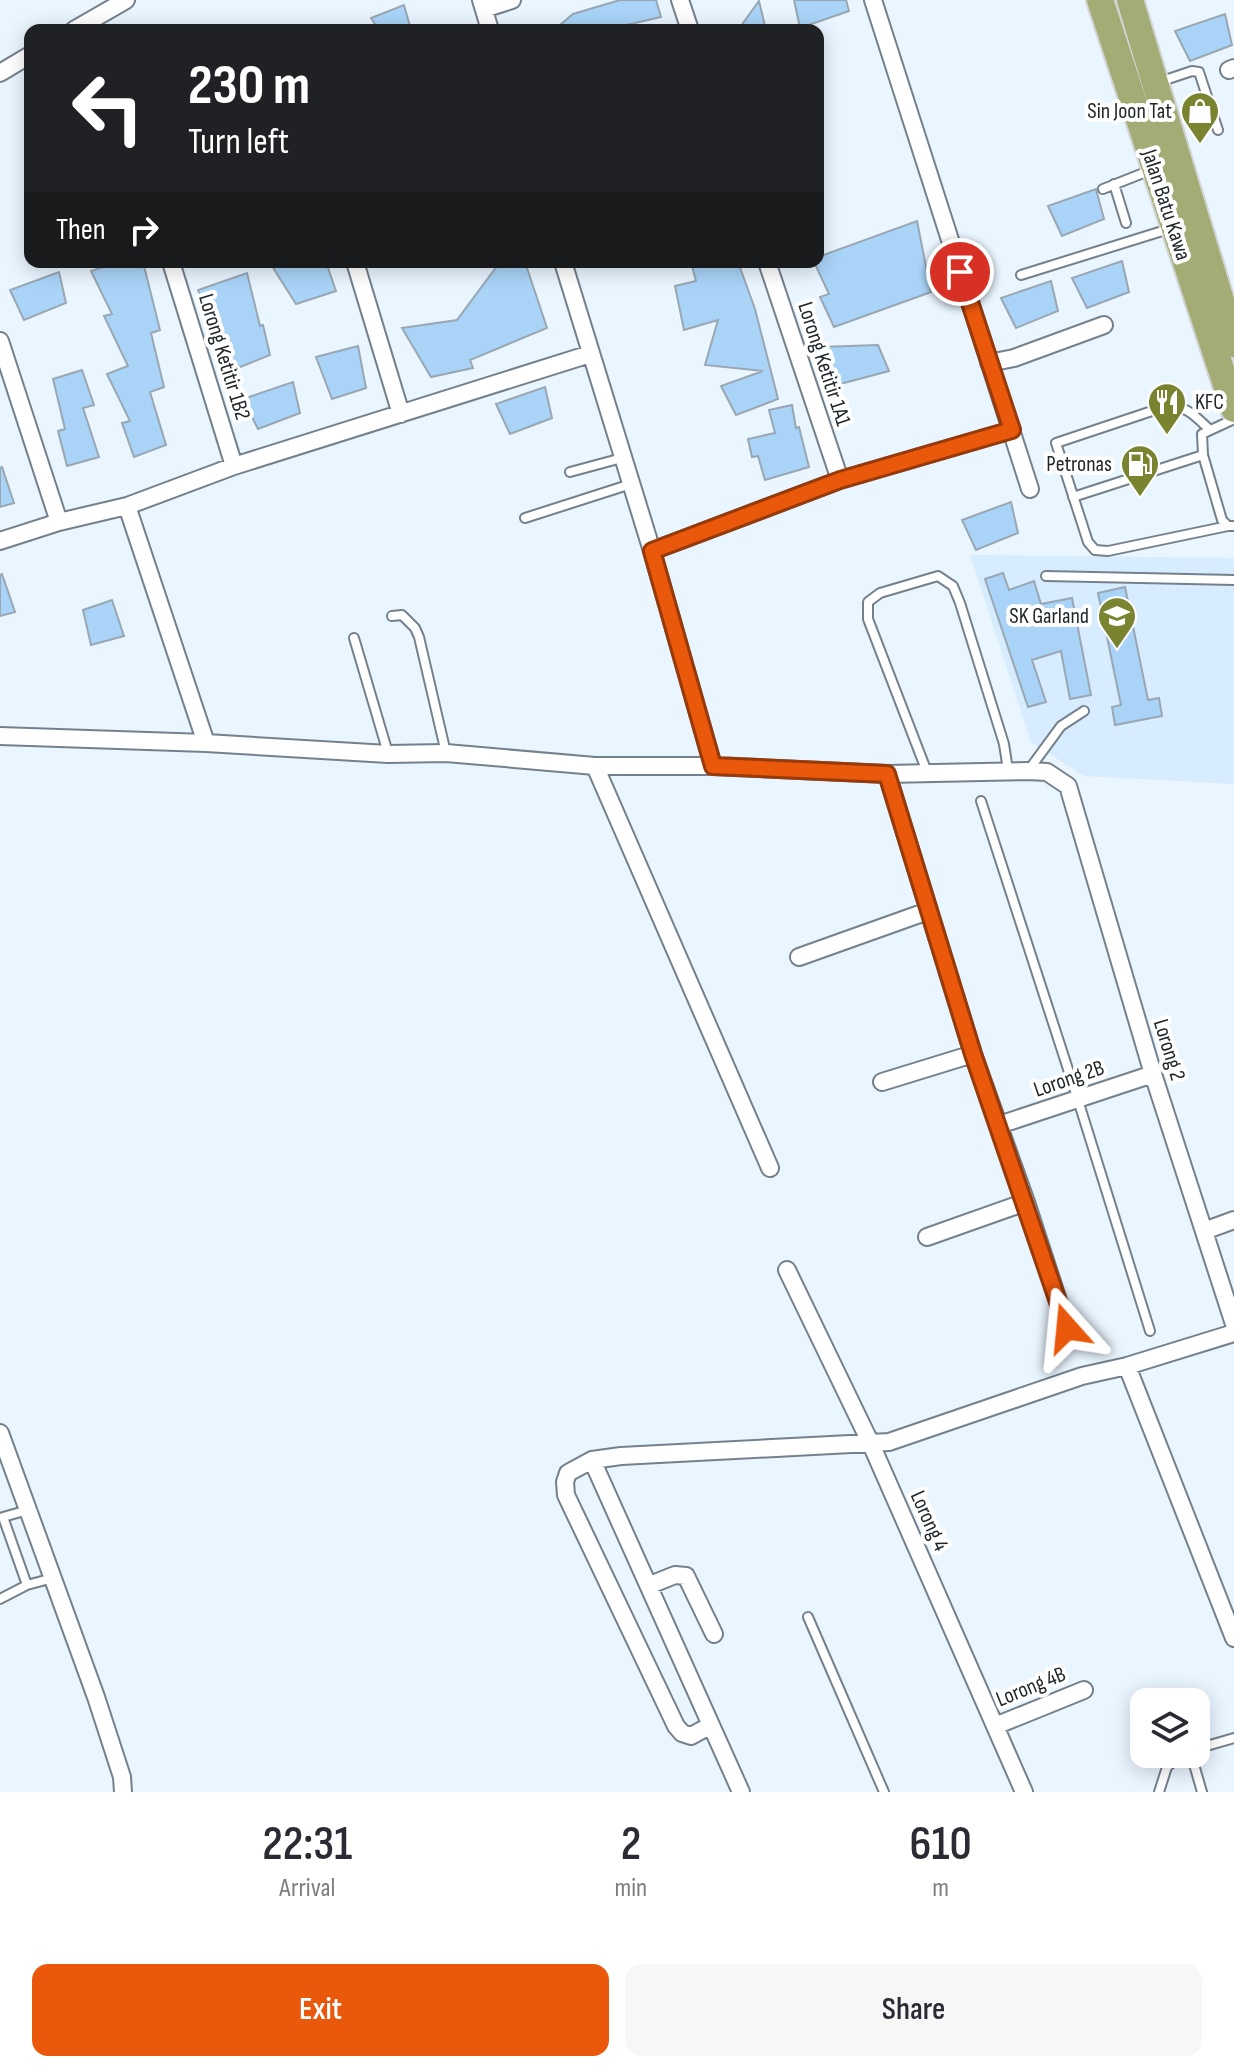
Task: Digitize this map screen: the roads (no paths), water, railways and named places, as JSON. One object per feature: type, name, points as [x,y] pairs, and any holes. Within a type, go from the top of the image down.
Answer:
[{"type":"highway","name":"Jalan Batu Kawa","points":[[1100,0],[1234,409]]},
{"type":"highway","name":"Jalan Batu Kawa","points":[[1130,0],[1234,344]]},
{"type":"street","points":[[84,24],[126,0]]},
{"type":"street","points":[[488,24],[482,4],[512,0]]},
{"type":"street","points":[[680,0],[688,24]]},
{"type":"street","points":[[873,0],[1030,489]]},
{"type":"street","points":[[0,73],[24,59]]},
{"type":"street","name":"Lorong Ketitir 1B2","points":[[173,268],[234,466]]},
{"type":"street","points":[[357,268],[401,414]]},
{"type":"street","points":[[565,268],[652,551],[713,766]]},
{"type":"street","name":"Lorong Ketitir 1A1","points":[[769,268],[840,480]]},
{"type":"street","points":[[989,363],[1014,358],[1104,325]]},
{"type":"street","points":[[0,341],[59,522]]},
{"type":"street","points":[[0,541],[59,522],[127,506],[234,466],[590,354]]},
{"type":"street","points":[[652,551],[840,480],[1012,430]]},
{"type":"street","points":[[127,506],[206,743]]},
{"type":"street","points":[[0,736],[206,743],[388,754],[446,753],[595,766],[713,766],[887,774],[1028,771]]},
{"type":"street","points":[[595,766],[770,1168]]},
{"type":"street","name":"Lorong 2","points":[[1028,771],[1047,772],[1068,786],[1153,1074],[1234,1324]]},
{"type":"street","points":[[887,774],[973,1054],[1067,1328]]},
{"type":"street","points":[[799,957],[928,911]]},
{"type":"street","points":[[882,1082],[973,1054]]},
{"type":"street","name":"Lorong 2B","points":[[999,1125],[1153,1074]]},
{"type":"street","points":[[927,1237],[1026,1202]]},
{"type":"street","points":[[1204,1231],[1233,1225]]},
{"type":"street","name":"Lorong 4","points":[[787,1270],[871,1444],[1024,1792]]},
{"type":"street","points":[[711,1725],[691,1736],[682,1733],[676,1726],[566,1495],[568,1473],[592,1460],[621,1456],[889,1442],[1082,1376],[1127,1366],[1234,1333]]},
{"type":"street","points":[[1127,1366],[1234,1638]]},
{"type":"street","points":[[0,1433],[96,1697],[122,1777],[123,1792]]},
{"type":"street","points":[[592,1460],[741,1792]]},
{"type":"street","points":[[650,1585],[675,1575],[686,1576],[714,1634]]},
{"type":"street","name":"Lorong 4B","points":[[995,1726],[1084,1690]]},
{"type":"lane","points":[[1155,84],[1192,71],[1199,72],[1218,130]]},
{"type":"lane","points":[[1103,189],[1154,168]]},
{"type":"lane","points":[[1114,184],[1126,223]]},
{"type":"lane","points":[[1021,275],[1173,228]]},
{"type":"lane","points":[[1209,429],[1186,409],[1167,406],[1056,443],[1088,542],[1095,550],[1108,551],[1231,526]]},
{"type":"lane","points":[[1231,526],[1222,520],[1203,455],[1202,434],[1234,419]]},
{"type":"lane","points":[[1073,497],[1203,455]]},
{"type":"lane","points":[[570,472],[622,458]]},
{"type":"lane","points":[[525,518],[632,484]]},
{"type":"lane","points":[[927,772],[868,619],[868,602],[880,593],[938,576],[953,586],[960,603],[1004,744],[1008,770]]},
{"type":"lane","points":[[1046,576],[1234,580]]},
{"type":"lane","points":[[392,616],[402,615],[419,637],[446,753]]},
{"type":"lane","points":[[354,638],[388,754]]},
{"type":"lane","points":[[1028,771],[1061,726],[1084,711]]},
{"type":"lane","points":[[981,801],[1150,1331]]},
{"type":"lane","points":[[27,1585],[1,1517],[28,1510]]},
{"type":"lane","points":[[0,1599],[27,1585],[53,1578]]},
{"type":"lane","points":[[808,1617],[884,1792]]},
{"type":"lane","points":[[1210,1745],[1234,1738]]},
{"type":"lane","points":[[1159,1792],[1167,1768]]},
{"type":"lane","points":[[1195,1768],[1202,1792]]},
{"type":"place","name":"Sin Joon Tat","points":[[1200,145]]},
{"type":"place","name":"KFC","points":[[1167,436]]},
{"type":"place","name":"Petronas","points":[[1140,498]]},
{"type":"place","name":"SK Garland","points":[[1117,650]]}]
